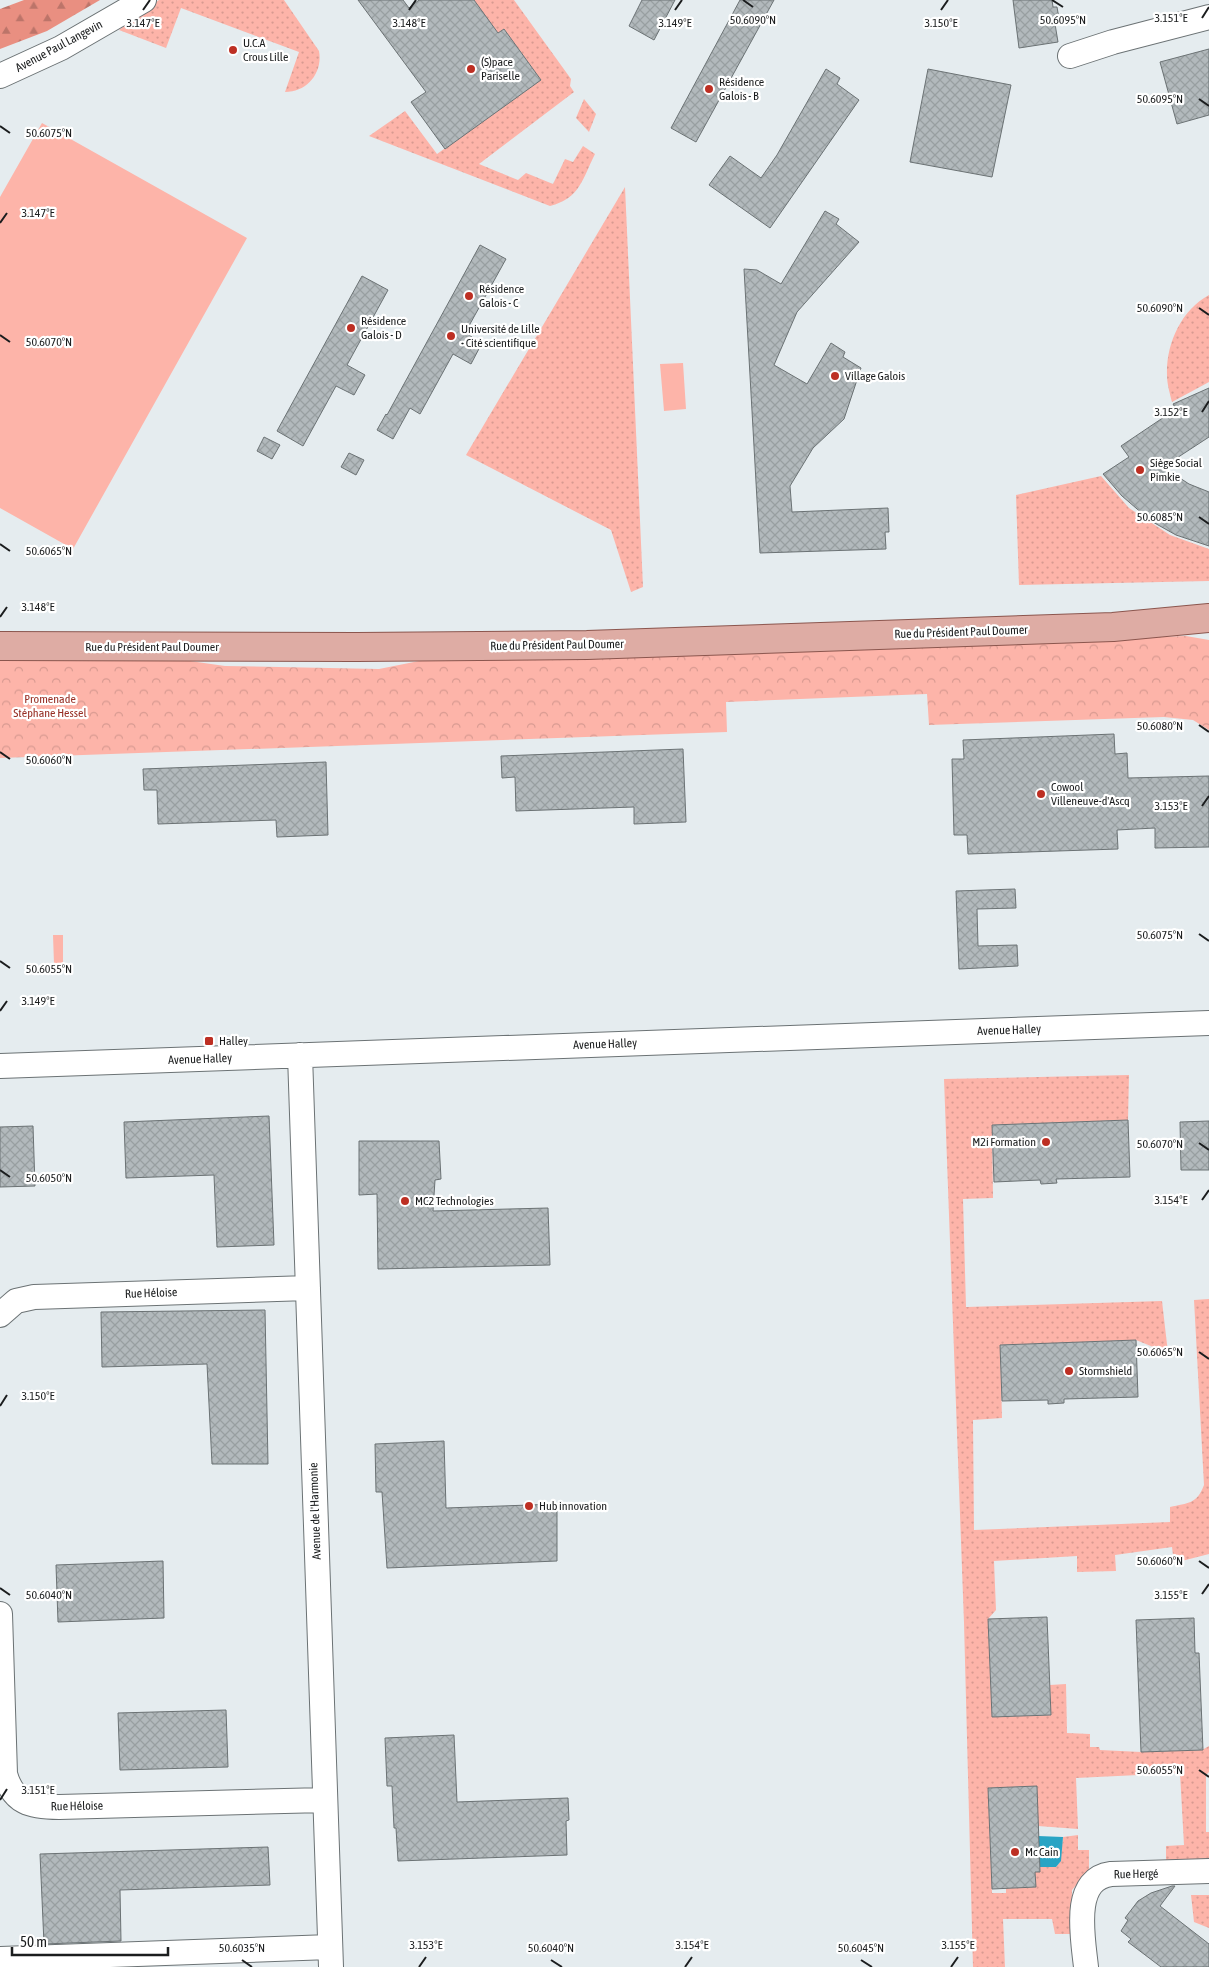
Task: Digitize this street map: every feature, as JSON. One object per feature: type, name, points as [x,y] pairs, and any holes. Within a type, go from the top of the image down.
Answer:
[{"type":"main road","name":"Rue du Président Paul Doumer","points":[[0,646],[551,645],[1113,627],[1209,618]]},
{"type":"main road","name":"Rue du Président Paul Doumer","points":[[1113,627],[1209,633]]},
{"type":"street","name":"Avenue Paul Langevin","points":[[0,76],[61,48],[122,7],[144,0]]},
{"type":"street","points":[[1070,56],[1113,42],[1209,17]]},
{"type":"street","name":"Avenue Halley","points":[[0,1066],[1209,1023]]},
{"type":"street","name":"Avenue de l'Harmonie","points":[[300,1055],[331,1957]]},
{"type":"street","name":"Rue Héloise","points":[[0,1315],[16,1301],[34,1297],[308,1288]]},
{"type":"street","name":"Rue Héloise","points":[[0,1614],[5,1774],[8,1785],[21,1800],[32,1805],[59,1807],[326,1800]]},
{"type":"street","name":"Rue Hergé","points":[[1086,1967],[1083,1904],[1086,1892],[1092,1882],[1101,1875],[1111,1874],[1209,1871]]},
{"type":"street","points":[[0,1959],[331,1957]]},
{"type":"green space","points":[[24,0],[100,0],[47,31],[0,49],[0,9]]},
{"type":"green space","points":[[159,0],[284,0],[319,51],[320,59],[316,74],[312,80],[300,89],[285,92],[299,52],[181,8],[166,48],[119,30]]},
{"type":"green space","points":[[474,0],[514,0],[571,79],[570,86],[574,92],[479,164],[518,180],[526,173],[553,184],[565,159],[573,162],[583,146],[595,154],[579,187],[560,203],[550,206],[369,136],[405,111],[437,154],[541,80],[504,29],[498,33]]},
{"type":"green space","points":[[584,99],[596,114],[589,132],[576,118]]},
{"type":"green space","points":[[42,123],[247,238],[73,549],[0,508],[0,197]]},
{"type":"green space","points":[[625,187],[643,587],[631,592],[611,530],[466,455]]},
{"type":"green space","points":[[1209,295],[1209,382],[1172,402],[1168,385],[1167,363],[1172,340],[1190,309]]},
{"type":"green space","points":[[683,363],[686,409],[664,411],[660,364]]},
{"type":"green space","points":[[1101,476],[1129,508],[1170,535],[1209,549],[1209,581],[1019,585],[1016,495]]},
{"type":"green space","name":"Promenade Stéphane Hessel","points":[[1186,636],[1209,640],[1209,730],[1193,720],[1164,717],[929,725],[927,694],[726,702],[727,732],[0,758],[0,656],[169,658],[225,666],[379,669],[439,657]]},
{"type":"green space","points":[[53,935],[63,935],[63,964],[54,964]]},
{"type":"green space","points":[[1129,1075],[1128,1120],[992,1125],[993,1198],[963,1199],[966,1307],[1162,1301],[1168,1353],[1136,1340],[1000,1345],[1002,1418],[973,1420],[974,1530],[1170,1522],[1170,1507],[1191,1502],[1195,1499],[1204,1485],[1194,1300],[1209,1299],[1209,1554],[1174,1563],[1172,1547],[1115,1555],[1116,1571],[1077,1572],[1077,1556],[994,1561],[996,1610],[988,1619],[992,1717],[1051,1715],[1050,1685],[1066,1684],[1067,1733],[1090,1734],[1090,1747],[1099,1747],[1100,1750],[1141,1752],[1202,1750],[1209,1746],[1209,1772],[1206,1775],[1206,1832],[1209,1832],[1209,1861],[1166,1862],[1166,1846],[1184,1845],[1180,1773],[1076,1778],[1078,1829],[1038,1826],[1036,1786],[988,1788],[992,1893],[1006,1893],[1006,1888],[1036,1887],[1035,1872],[1040,1867],[1056,1867],[1060,1862],[1063,1837],[1078,1835],[1078,1850],[1089,1850],[1089,1870],[1072,1890],[1071,1934],[1055,1934],[1052,1919],[1003,1919],[1005,1967],[973,1967],[964,1623],[944,1079]]},
{"type":"green space","points":[[1191,1895],[1209,1895],[1209,1928],[1194,1922]]},
{"type":"water","points":[[1038,1836],[1063,1837],[1061,1861],[1056,1867],[1040,1867]]},
{"type":"building","name":"(S)pace Pariselle","points":[[358,0],[403,0],[409,8],[419,0],[474,0],[498,33],[504,29],[541,80],[445,149],[411,102],[426,92]]},
{"type":"building","points":[[642,0],[675,0],[654,40],[629,26]]},
{"type":"building","name":"Résidence Galois - B","points":[[740,0],[774,0],[696,142],[671,128]]},
{"type":"building","points":[[1013,0],[1052,0],[1053,7],[1057,7],[1060,24],[1055,24],[1058,42],[1019,48]]},
{"type":"building","points":[[1209,49],[1209,115],[1177,124],[1160,62]]},
{"type":"building","points":[[826,69],[840,78],[837,84],[859,100],[770,228],[709,185],[730,156],[761,178],[777,155]]},
{"type":"building","points":[[928,69],[1011,85],[992,177],[910,162]]},
{"type":"building","name":"Village Galois","points":[[825,211],[839,219],[836,224],[859,242],[797,312],[774,365],[807,384],[831,343],[845,352],[843,357],[861,368],[844,419],[813,448],[790,486],[792,512],[888,508],[889,532],[885,532],[886,549],[760,553],[744,269],[757,270],[781,284]]},
{"type":"building","name":"Résidence Galois - C","points":[[480,245],[506,259],[465,333],[482,343],[471,364],[453,354],[420,414],[410,408],[393,439],[377,430]]},
{"type":"building","name":"Résidence Galois - D","points":[[362,276],[388,290],[347,365],[365,375],[354,395],[336,386],[303,446],[277,431]]},
{"type":"building","name":"Siège Social Pimkie","points":[[1209,388],[1209,437],[1163,467],[1189,484],[1209,492],[1209,546],[1176,535],[1151,521],[1122,496],[1103,474],[1129,457],[1121,446],[1176,409],[1173,404]]},
{"type":"building","points":[[264,437],[280,445],[272,459],[257,451]]},
{"type":"building","points":[[349,453],[364,460],[356,475],[341,467]]},
{"type":"building","name":"Cowool Villeneuve-d'Ascq","points":[[1114,734],[1115,754],[1127,753],[1128,778],[1209,776],[1209,847],[1155,848],[1155,828],[1117,830],[1118,849],[968,854],[967,835],[954,835],[952,759],[964,759],[963,740]]},
{"type":"building","points":[[683,749],[686,822],[634,824],[634,807],[516,811],[515,777],[502,778],[501,756]]},
{"type":"building","points":[[326,762],[328,835],[277,837],[276,820],[158,824],[157,790],[144,790],[143,769]]},
{"type":"building","points":[[1015,889],[1016,908],[977,909],[978,946],[1017,945],[1018,966],[959,969],[956,891]]},
{"type":"building","points":[[269,1116],[274,1245],[217,1247],[214,1175],[126,1178],[124,1122]]},
{"type":"building","points":[[1128,1120],[1130,1177],[1056,1179],[1057,1183],[1041,1184],[1040,1180],[994,1182],[992,1125]]},
{"type":"building","points":[[1209,1121],[1209,1170],[1181,1170],[1180,1122]]},
{"type":"building","points":[[33,1126],[35,1186],[0,1187],[0,1127]]},
{"type":"building","name":"MC2 Technologies","points":[[359,1141],[439,1141],[441,1179],[435,1180],[433,1211],[548,1208],[550,1265],[378,1269],[377,1194],[359,1195]]},
{"type":"building","points":[[265,1310],[268,1464],[212,1464],[207,1364],[102,1367],[101,1312]]},
{"type":"building","name":"Stormshield","points":[[1136,1340],[1138,1397],[1064,1399],[1064,1403],[1048,1404],[1048,1400],[1002,1401],[1000,1345]]},
{"type":"building","name":"Hub innovation","points":[[444,1441],[446,1508],[557,1504],[557,1561],[387,1568],[382,1492],[376,1492],[375,1444]]},
{"type":"building","points":[[163,1561],[164,1618],[58,1622],[56,1565]]},
{"type":"building","points":[[1047,1617],[1051,1715],[992,1717],[988,1619]]},
{"type":"building","points":[[1194,1618],[1195,1653],[1199,1653],[1203,1750],[1141,1752],[1136,1620]]},
{"type":"building","points":[[226,1710],[228,1767],[120,1770],[118,1713]]},
{"type":"building","points":[[454,1735],[457,1802],[568,1798],[569,1820],[566,1821],[567,1855],[398,1861],[392,1786],[387,1786],[385,1738]]},
{"type":"building","name":"Mc Cain","points":[[1037,1786],[1040,1872],[1035,1872],[1036,1887],[992,1889],[988,1788]]},
{"type":"building","points":[[268,1847],[270,1885],[120,1890],[121,1941],[44,1944],[40,1854]]},
{"type":"building","points":[[1175,1886],[1160,1906],[1209,1944],[1209,1967],[1161,1967],[1128,1942],[1131,1939],[1121,1931],[1128,1920],[1125,1918],[1138,1901],[1151,1893]]},
{"type":"place","name":"U.C.A Crous Lille","points":[[233,50]]},
{"type":"place","name":"(S)pace Pariselle","points":[[471,69]]},
{"type":"place","name":"Résidence Galois - B","points":[[709,89]]},
{"type":"place","name":"Résidence Galois - C","points":[[469,296]]},
{"type":"place","name":"Résidence Galois - D","points":[[351,328]]},
{"type":"place","name":"Université de Lille ‐ Cité scientifique","points":[[451,336]]},
{"type":"place","name":"Village Galois","points":[[835,376]]},
{"type":"place","name":"Siège Social Pimkie","points":[[1140,470]]},
{"type":"place","name":"Cowool Villeneuve-d'Ascq","points":[[1041,794]]},
{"type":"place","name":"Halley","points":[[209,1041]]},
{"type":"place","name":"M2i Formation","points":[[1046,1142]]},
{"type":"place","name":"MC2 Technologies","points":[[405,1201]]},
{"type":"place","name":"Stormshield","points":[[1069,1371]]},
{"type":"place","name":"Hub innovation","points":[[529,1506]]},
{"type":"place","name":"Mc Cain","points":[[1015,1852]]}]
